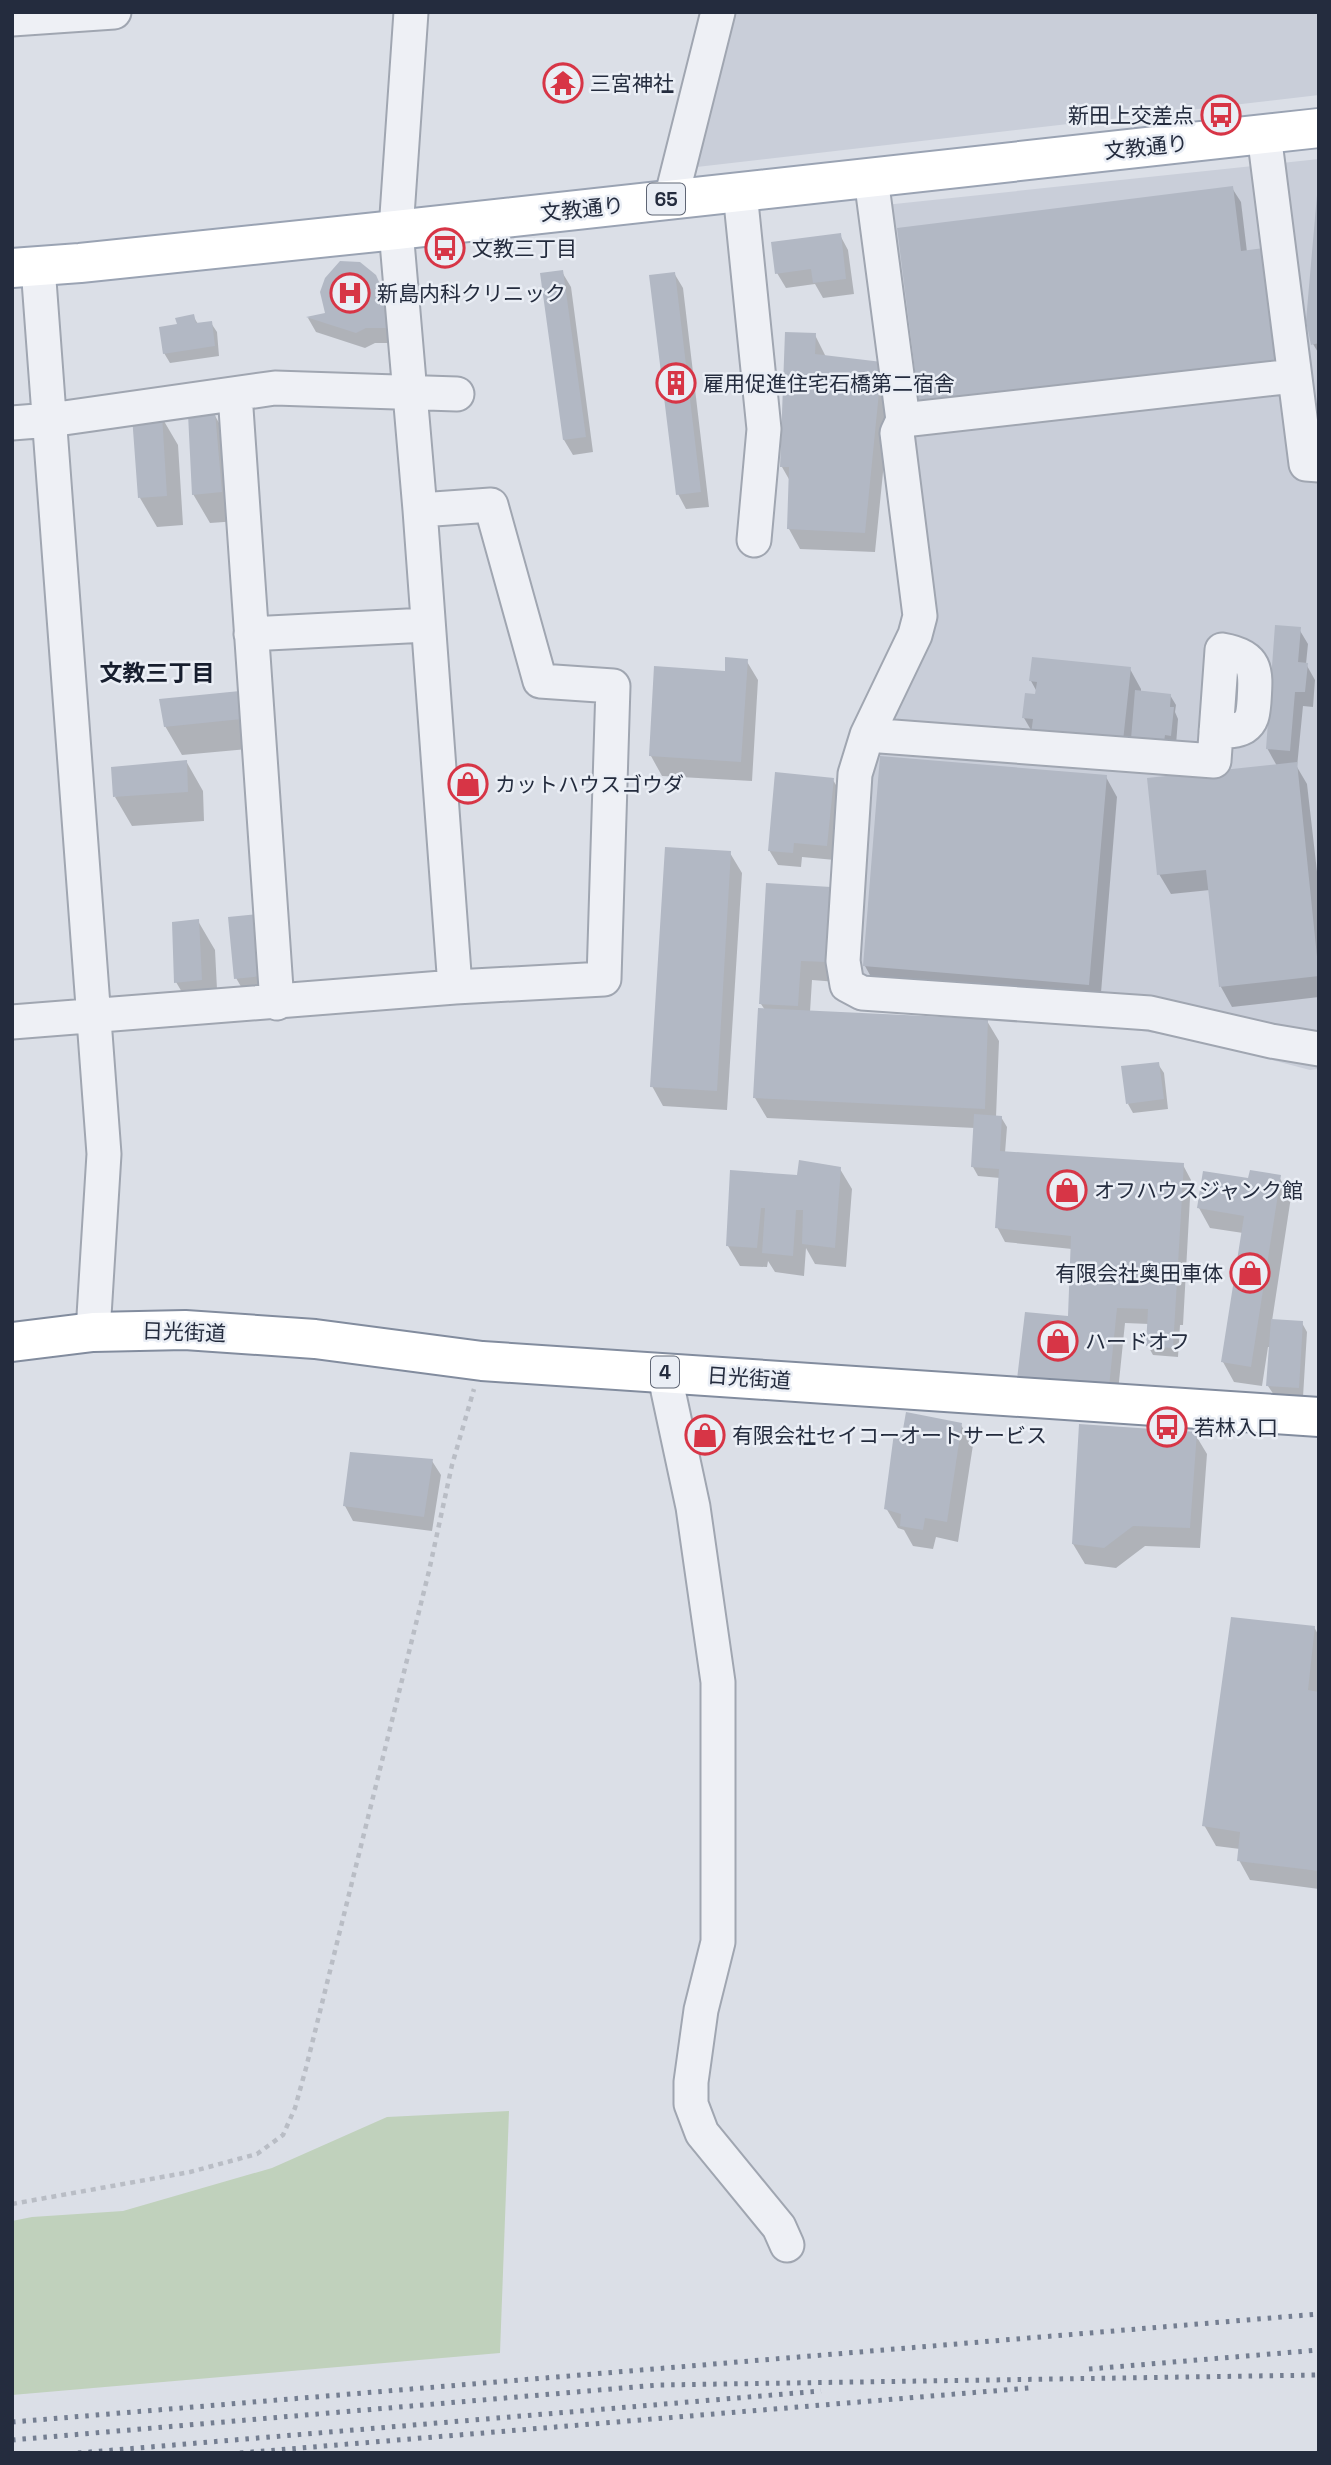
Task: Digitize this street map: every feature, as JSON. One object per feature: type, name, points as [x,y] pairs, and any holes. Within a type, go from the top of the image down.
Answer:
[{"type":"main road","name":"文教通り","points":[[25,267],[396,230],[1319,128]]},
{"type":"main road","name":"日光街道","points":[[12,1342],[93,1332],[185,1330],[315,1339],[482,1361],[1319,1417]]},
{"type":"street","points":[[16,17],[114,12]]},
{"type":"street","points":[[411,12],[396,230],[420,510],[455,987]]},
{"type":"street","points":[[671,199],[718,12]]},
{"type":"street","points":[[1264,134],[1306,464],[1319,466]]},
{"type":"street","points":[[871,178],[903,421],[897,433],[920,616],[915,635],[867,735],[855,774],[843,961],[847,985],[862,993],[1150,1013],[1271,1041],[1319,1049]]},
{"type":"street","points":[[740,192],[764,429],[754,540]]},
{"type":"street","points":[[25,267],[50,420],[104,1154],[93,1332]]},
{"type":"street","points":[[903,421],[1294,376]]},
{"type":"street","points":[[12,423],[275,388],[457,394]]},
{"type":"street","points":[[235,394],[277,1003]]},
{"type":"street","points":[[12,1022],[455,987],[604,979],[612,686],[540,681],[491,505],[420,510]]},
{"type":"street","points":[[251,634],[427,625]]},
{"type":"street","points":[[867,735],[1214,761],[1216,731]]},
{"type":"street","points":[[664,1372],[693,1507],[718,1682],[718,1942],[701,2010],[691,2082],[691,2104],[702,2133],[779,2227],[787,2245]]},
{"type":"path","points":[[12,2204],[190,2172],[257,2154],[283,2135],[295,2108],[306,2068],[429,1570],[452,1465],[482,1361]]},
{"type":"shaded area","points":[[730,12],[1319,12],[1319,95],[688,168]]},
{"type":"shaded area","points":[[1319,159],[1319,1069],[1310,1070],[1197,1040],[1117,1027],[868,1007],[837,995],[829,982],[827,971],[841,766],[907,623],[885,205]]},
{"type":"green space","points":[[509,2111],[500,2353],[12,2395],[12,2221],[32,2217],[123,2211],[272,2168],[387,2117]]},
{"type":"building","points":[[1233,186],[1241,251],[1264,248],[1279,365],[920,410],[897,228]]},
{"type":"building","points":[[1317,195],[1319,343],[1311,345],[1306,321]]},
{"type":"building","points":[[841,233],[846,279],[813,283],[811,269],[775,274],[771,242]]},
{"type":"building","points":[[340,261],[360,262],[376,275],[383,291],[386,328],[366,328],[356,333],[306,317],[325,313],[320,292],[325,278]]},
{"type":"building","points":[[563,270],[586,437],[563,440],[540,273]]},
{"type":"building","name":"雇用促進住宅石橋第二宿舎","points":[[675,272],[701,492],[676,495],[649,275]]},
{"type":"building","points":[[194,314],[196,323],[212,321],[215,346],[163,354],[159,327],[177,324],[175,318]]},
{"type":"building","points":[[785,332],[816,333],[815,354],[882,362],[865,533],[787,529],[789,467],[780,467]]},
{"type":"building","points":[[215,412],[222,492],[192,495],[188,414]]},
{"type":"building","points":[[162,414],[167,496],[138,498],[132,416]]},
{"type":"building","points":[[1275,625],[1301,627],[1298,662],[1308,663],[1305,692],[1295,692],[1290,751],[1266,749]]},
{"type":"building","points":[[725,657],[748,659],[741,762],[649,756],[654,666],[725,671]]},
{"type":"building","points":[[1032,657],[1131,667],[1123,741],[1031,734],[1033,719],[1022,718],[1025,693],[1035,694],[1037,682],[1029,681]]},
{"type":"building","points":[[1135,690],[1171,694],[1170,707],[1174,707],[1171,736],[1165,735],[1164,742],[1131,739]]},
{"type":"building","points":[[240,691],[242,719],[164,727],[159,699]]},
{"type":"building","points":[[880,756],[1107,775],[1089,985],[863,966]]},
{"type":"building","points":[[187,760],[188,792],[113,797],[111,767]]},
{"type":"building","points":[[1297,762],[1319,976],[1219,987],[1206,870],[1157,875],[1147,778]]},
{"type":"building","points":[[775,772],[834,778],[827,846],[794,843],[793,853],[768,851]]},
{"type":"building","points":[[665,847],[731,851],[717,1091],[650,1087]]},
{"type":"building","points":[[766,883],[831,887],[827,962],[801,961],[798,1006],[759,1004]]},
{"type":"building","points":[[258,914],[262,976],[234,979],[228,917]]},
{"type":"building","points":[[199,919],[202,980],[174,983],[172,922]]},
{"type":"building","points":[[758,1008],[988,1019],[985,1109],[753,1098]]},
{"type":"building","points":[[1159,1062],[1164,1099],[1126,1104],[1121,1066]]},
{"type":"building","points":[[974,1114],[1002,1116],[1000,1151],[1184,1163],[1173,1348],[1146,1346],[1148,1309],[1117,1308],[1108,1397],[1015,1396],[1025,1312],[1068,1316],[1071,1236],[995,1228],[999,1169],[971,1167]]},
{"type":"building","points":[[799,1160],[841,1167],[835,1248],[802,1244],[803,1210],[796,1210],[793,1256],[762,1253],[765,1208],[761,1208],[757,1248],[726,1246],[730,1170],[797,1175]]},
{"type":"building","points":[[1250,1170],[1281,1175],[1251,1367],[1221,1362],[1244,1216],[1197,1208],[1203,1171],[1248,1178]]},
{"type":"building","points":[[1271,1319],[1303,1321],[1299,1388],[1266,1386]]},
{"type":"building","points":[[906,1412],[962,1423],[947,1522],[925,1518],[923,1530],[900,1526],[901,1514],[884,1509],[894,1433],[902,1435]]},
{"type":"building","points":[[1079,1424],[1197,1432],[1190,1528],[1133,1526],[1104,1548],[1072,1544]]},
{"type":"building","points":[[350,1452],[433,1459],[424,1517],[343,1506]]},
{"type":"building","points":[[1231,1617],[1315,1626],[1308,1690],[1319,1692],[1319,1871],[1237,1861],[1240,1832],[1202,1826]]},
{"type":"railway","points":[[12,2422],[1319,2314]]},
{"type":"railway","points":[[1089,2369],[1319,2350]]},
{"type":"railway","points":[[12,2440],[658,2385],[1319,2375]]},
{"type":"railway","points":[[240,2453],[1029,2388]]},
{"type":"railway","points":[[78,2453],[821,2391]]},
{"type":"place","name":"三宮神社","points":[[563,83]]},
{"type":"place","name":"新田上交差点","points":[[1221,115]]},
{"type":"place","name":"文教三丁目","points":[[445,248]]},
{"type":"place","name":"新島内科クリニック","points":[[350,293]]},
{"type":"place","name":"雇用促進住宅石橋第二宿舎","points":[[676,383]]},
{"type":"place","name":"カットハウスゴウダ","points":[[468,784]]},
{"type":"place","name":"オフハウスジャンク館","points":[[1067,1190]]},
{"type":"place","name":"有限会社奥田車体","points":[[1250,1273]]},
{"type":"place","name":"ハードオフ","points":[[1058,1341]]},
{"type":"place","name":"若林入口","points":[[1167,1427]]},
{"type":"place","name":"有限会社セイコーオートサービス","points":[[705,1435]]},
{"type":"district","name":"文教三丁目","points":[[157,673]]}]
